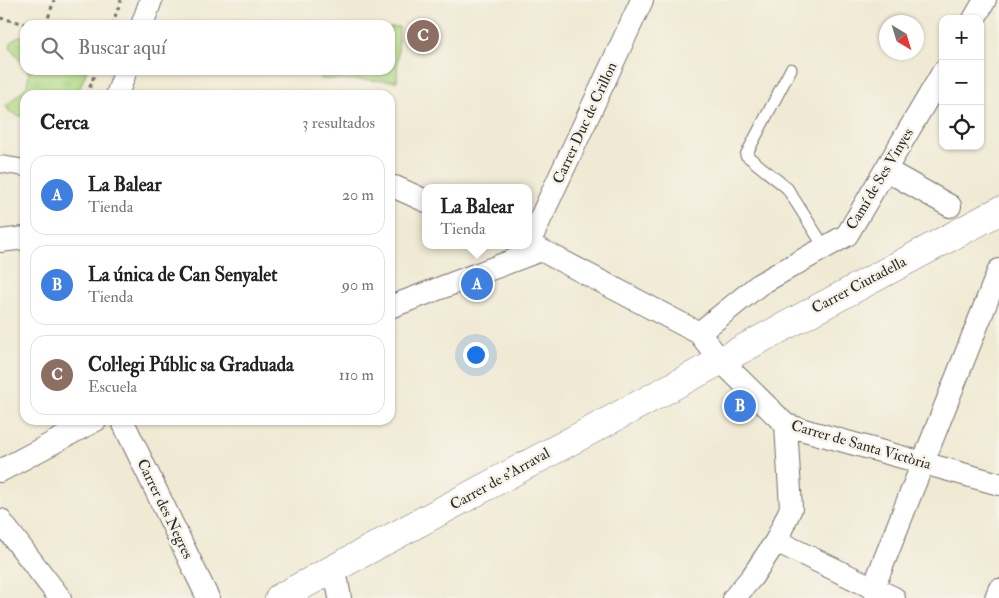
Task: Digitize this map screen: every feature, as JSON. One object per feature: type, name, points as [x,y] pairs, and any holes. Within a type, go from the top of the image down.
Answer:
[{"type":"street","points":[[144,20],[151,0]]},
{"type":"street","name":"Carrer Duc de Crillon","points":[[532,240],[642,0]]},
{"type":"street","points":[[976,15],[984,0]]},
{"type":"street","points":[[119,90],[124,75]]},
{"type":"street","name":"Camí de Ses Vinyes","points":[[699,333],[760,284],[847,234],[939,79]]},
{"type":"street","points":[[0,164],[20,167]]},
{"type":"street","points":[[886,170],[950,206]]},
{"type":"street","points":[[395,187],[422,199]]},
{"type":"street","name":"Carrer Ciutadella","points":[[720,360],[999,211]]},
{"type":"street","points":[[0,241],[20,239]]},
{"type":"street","points":[[395,305],[524,249]]},
{"type":"street","points":[[532,249],[699,333]]},
{"type":"street","points":[[873,589],[999,270]]},
{"type":"street","name":"Carrer de Santa Victòria","points":[[699,333],[720,360],[786,425],[999,484]]},
{"type":"street","name":"Carrer de s'Arraval","points":[[279,598],[720,360]]},
{"type":"street","points":[[0,470],[86,425]]},
{"type":"street","name":"Carrer des Negres","points":[[124,425],[208,598]]},
{"type":"street","points":[[734,598],[752,577],[776,541],[791,508],[786,425]]},
{"type":"street","points":[[0,520],[60,598]]},
{"type":"street","points":[[776,541],[894,598]]},
{"type":"street","points":[[334,569],[340,598]]},
{"type":"street","points":[[996,598],[999,590]]},
{"type":"lane","points":[[791,69],[746,155],[787,188],[825,248]]},
{"type":"path","points":[[48,20],[54,0]]},
{"type":"path","points":[[114,20],[121,0]]},
{"type":"path","points":[[0,18],[20,23]]},
{"type":"path","points":[[89,90],[94,75]]},
{"type":"green space","points":[[67,16],[78,20],[66,20]]},
{"type":"green space","points":[[395,27],[399,27],[397,81],[320,79],[320,75],[395,75]]},
{"type":"green space","points":[[20,36],[20,60],[10,47],[12,41]]},
{"type":"green space","points":[[29,75],[85,75],[79,90],[23,90],[27,86]]},
{"type":"green space","points":[[20,93],[20,116],[9,111],[6,106]]},
{"type":"place","name":"Col·legi Públic sa Graduada","points":[[423,36]]},
{"type":"place","name":"La Balear","points":[[477,284]]},
{"type":"place","name":"La única de Can Senyalet","points":[[740,406]]}]
